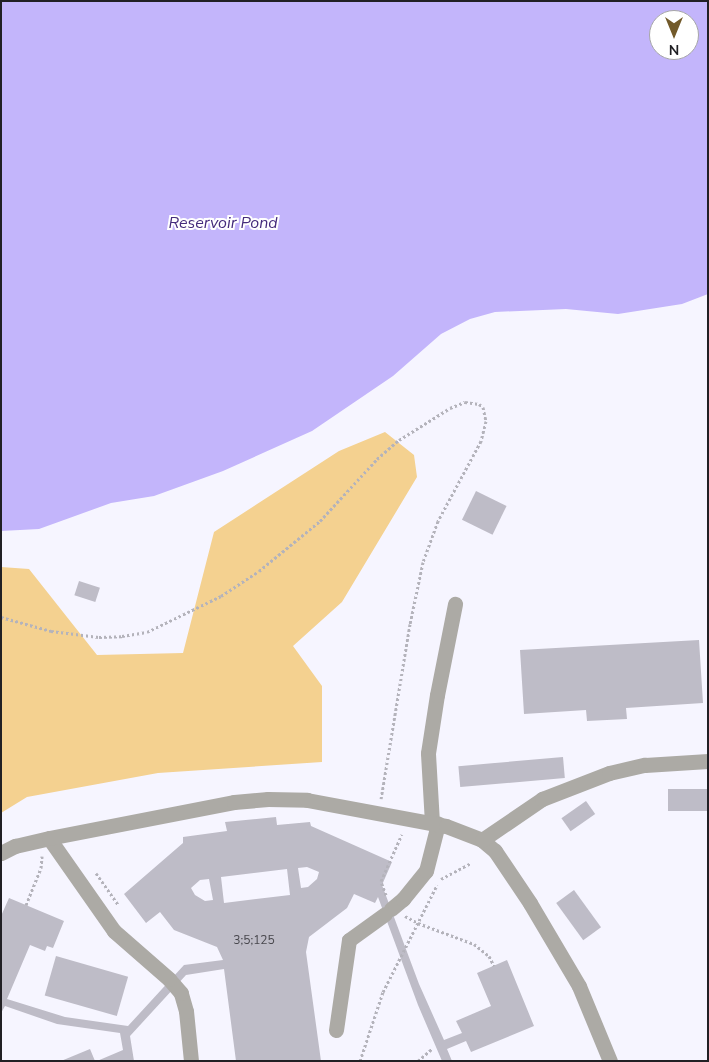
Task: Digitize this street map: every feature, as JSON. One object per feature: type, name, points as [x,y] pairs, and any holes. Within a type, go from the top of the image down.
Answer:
[{"type":"lane","points":[[336,1030],[349,940],[403,899],[426,871],[435,824],[428,753],[436,695],[455,604]]},
{"type":"lane","points":[[482,840],[542,799],[609,773],[644,765],[708,760]]},
{"type":"lane","points":[[1,853],[15,846],[46,843],[234,802],[268,799],[307,800],[379,813],[435,824],[482,840],[494,850],[530,902],[579,986],[610,1061]]},
{"type":"lane","points":[[46,843],[114,931],[168,979],[180,993],[186,1011],[191,1061]]},
{"type":"path","points":[[1,617],[51,631],[99,637],[147,632],[221,596],[259,571],[320,521],[376,460],[399,440],[450,408],[465,402],[479,404],[483,407],[486,421],[481,441],[438,521],[422,562],[379,813]]},
{"type":"path","points":[[388,912],[380,881],[403,831]]},
{"type":"path","points":[[26,905],[41,868],[46,843]]},
{"type":"path","points":[[440,880],[471,863]]},
{"type":"path","points":[[94,870],[119,906]]},
{"type":"path","points":[[360,1061],[382,992],[440,880],[441,870]]},
{"type":"path","points":[[418,924],[474,944],[488,956],[494,966]]},
{"type":"path","points":[[418,1061],[432,1049]]},
{"type":"shaded area","points":[[385,432],[414,455],[417,477],[342,602],[293,646],[322,686],[322,762],[158,773],[27,797],[1,813],[1,567],[29,569],[97,655],[183,653],[214,532],[339,451]]},
{"type":"water","name":"Reservoir Pond","points":[[1,1],[708,1],[708,294],[682,304],[618,314],[566,309],[495,312],[470,319],[441,334],[393,376],[312,431],[223,471],[154,496],[111,503],[39,529],[1,531]]},
{"type":"building","points":[[476,491],[507,506],[493,535],[462,520]]},
{"type":"building","points":[[79,581],[100,588],[95,602],[74,595]]},
{"type":"building","points":[[699,640],[703,703],[626,708],[627,719],[587,721],[586,710],[524,714],[520,650]]},
{"type":"building","points":[[563,757],[565,778],[460,787],[458,766]]},
{"type":"building","points":[[668,789],[708,789],[708,811],[668,811]]},
{"type":"building","points":[[586,801],[595,814],[571,831],[561,818]]},
{"type":"building","points":[[276,817],[277,825],[310,822],[311,826],[392,862],[382,885],[419,984],[444,1040],[462,1033],[456,1021],[491,1006],[477,973],[507,960],[534,1026],[471,1052],[466,1041],[447,1049],[452,1061],[442,1061],[418,1005],[378,897],[375,903],[354,894],[347,908],[309,937],[306,952],[321,1061],[236,1061],[224,969],[186,975],[130,1036],[134,1061],[97,1061],[123,1050],[120,1033],[57,1024],[5,1006],[1,1013],[1,916],[9,898],[64,921],[53,948],[47,946],[45,951],[30,945],[7,999],[65,1017],[128,1026],[184,965],[223,960],[217,947],[174,930],[160,912],[146,923],[124,894],[183,843],[183,837],[227,831],[225,822]],"holes":[[[307,867],[319,872],[317,879],[308,887],[301,888],[298,868]],[[287,869],[290,895],[224,903],[221,877]],[[209,879],[213,900],[205,901],[195,895],[191,888],[200,880]]]},
{"type":"building","points":[[574,890],[601,927],[583,940],[556,903]]},
{"type":"building","points":[[56,956],[128,977],[117,1016],[45,995]]},
{"type":"building","points":[[90,1049],[95,1061],[61,1061]]}]
